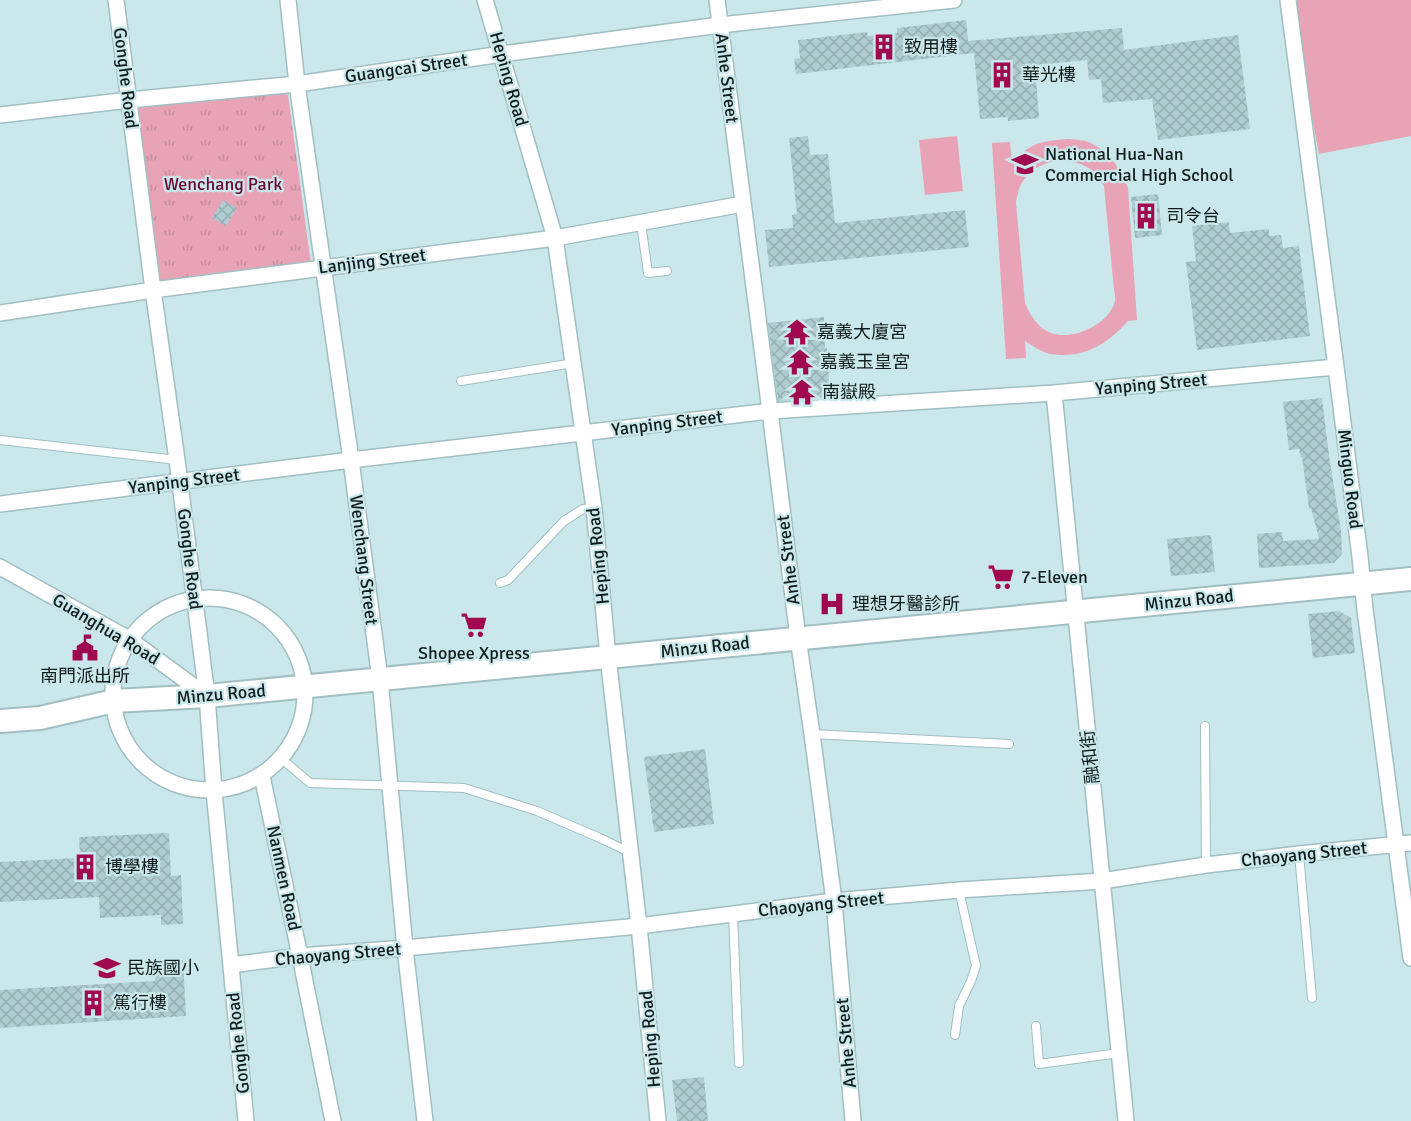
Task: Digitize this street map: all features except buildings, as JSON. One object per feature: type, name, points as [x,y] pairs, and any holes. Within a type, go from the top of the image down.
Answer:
[{"type":"main road","name":"Minzu Road","points":[[0,721],[40,718],[114,701],[207,696],[304,687],[1411,579]]},
{"type":"street","name":"Gonghe Road","points":[[116,0],[207,696],[246,1121]]},
{"type":"street","name":"Wenchang Street","points":[[288,0],[297,84],[380,679],[424,1121]]},
{"type":"street","name":"Heping Road","points":[[485,0],[555,237],[594,508],[658,1121]]},
{"type":"street","name":"Anhe Street","points":[[717,0],[798,638],[834,901],[853,1121]]},
{"type":"street","name":"Guangcai Street","points":[[0,115],[297,84],[720,25],[954,0]]},
{"type":"street","name":"Minguo Road","points":[[1288,0],[1365,610],[1404,844],[1411,958]]},
{"type":"street","name":"Lanjing Street","points":[[0,313],[153,290],[555,237],[743,204]]},
{"type":"street","name":"Yanping Street","points":[[0,504],[770,411],[1054,393],[1336,367]]},
{"type":"street","name":"融和街","points":[[1054,393],[1126,1121]]},
{"type":"street","name":"Guanghua Road","points":[[0,567],[129,639],[207,696]]},
{"type":"street","points":[[195,598],[225,598],[254,608],[279,626],[296,651],[306,708],[298,735],[282,759],[261,776],[239,786],[214,790],[184,787],[156,775],[134,754],[118,728],[114,701],[114,678],[120,657],[129,639],[147,619],[170,606],[195,598]]},
{"type":"street","name":"Nanmen Road","points":[[261,776],[333,1121]]},
{"type":"street","name":"Chaoyang Street","points":[[231,965],[300,956],[639,926],[834,901],[1102,881],[1206,865],[1404,844]]},
{"type":"lane","points":[[641,223],[648,273],[667,271]]},
{"type":"lane","points":[[461,381],[574,363]]},
{"type":"lane","points":[[0,440],[177,460]]},
{"type":"lane","points":[[500,584],[508,580],[564,521],[583,509],[594,508]]},
{"type":"lane","points":[[1205,726],[1206,865]]},
{"type":"lane","points":[[812,734],[1009,744]]},
{"type":"lane","points":[[282,759],[309,783],[464,788],[537,811],[631,853]]},
{"type":"lane","points":[[1299,854],[1312,998]]},
{"type":"lane","points":[[955,1035],[959,1006],[976,966],[959,890]]},
{"type":"lane","points":[[733,914],[740,1063]]},
{"type":"lane","points":[[1036,1026],[1039,1064],[1119,1053]]},
{"type":"green space","points":[[1290,0],[1411,0],[1411,136],[1319,154]]},
{"type":"green space","name":"Wenchang Park","points":[[277,92],[288,95],[311,264],[159,284],[137,109],[140,104]]},
{"type":"green space","points":[[957,136],[963,191],[925,195],[919,140]]},
{"type":"green space","points":[[1069,139],[1095,145],[1118,167],[1128,188],[1137,320],[1128,321],[1112,337],[1084,352],[1050,354],[1025,341],[1026,358],[1006,359],[992,143],[1010,142],[1012,161],[1032,146]],"holes":[[[1062,161],[1084,165],[1095,173],[1104,186],[1115,299],[1110,312],[1097,325],[1069,335],[1046,331],[1038,324],[1025,303],[1016,202],[1022,182],[1029,174],[1049,162]]]},
{"type":"place","name":"致用樓","points":[[884,47]]},
{"type":"place","name":"華光樓","points":[[1002,75]]},
{"type":"place","name":"National Hua-Nan Commercial High School","points":[[1025,164]]},
{"type":"place","name":"司令台","points":[[1146,216]]},
{"type":"place","name":"嘉義大廈宮","points":[[797,332]]},
{"type":"place","name":"嘉義玉皇宮","points":[[800,362]]},
{"type":"place","name":"南嶽殿","points":[[802,392]]},
{"type":"place","name":"7-Eleven","points":[[1001,577]]},
{"type":"place","name":"理想牙醫診所","points":[[832,604]]},
{"type":"place","name":"Shopee Xpress","points":[[474,625]]},
{"type":"place","name":"南門派出所","points":[[85,648]]},
{"type":"place","name":"博學樓","points":[[85,867]]},
{"type":"place","name":"民族國小","points":[[107,968]]},
{"type":"place","name":"篤行樓","points":[[93,1003]]}]
